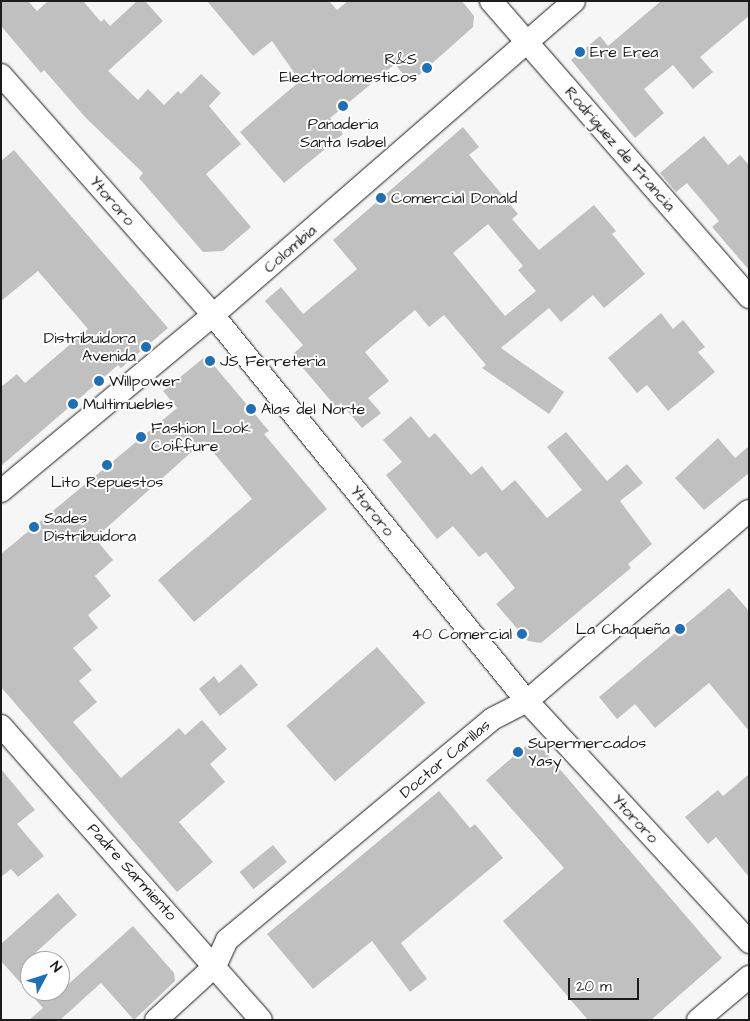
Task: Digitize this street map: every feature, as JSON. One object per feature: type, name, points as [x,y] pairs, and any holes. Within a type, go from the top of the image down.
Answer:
[{"type":"street","name":"Rodríguez de Francia","points":[[491,1],[749,297]]},
{"type":"street","name":"Colombia","points":[[1,491],[213,315],[574,1]]},
{"type":"street","name":"Ytororo","points":[[1,75],[213,315],[527,701],[749,942]]},
{"type":"street","name":"Doctor Carillas","points":[[156,1020],[215,966],[227,940],[492,719],[527,701],[749,511]]},
{"type":"street","name":"Padre Sarmiento","points":[[1,726],[261,1020]]},
{"type":"street","points":[[698,1020],[749,977]]},
{"type":"building","points":[[1,1],[28,1],[37,11],[48,1],[83,1],[101,22],[104,19],[110,26],[137,1],[145,1],[163,21],[108,71],[138,100],[148,89],[164,105],[178,91],[181,94],[201,74],[221,93],[209,106],[241,144],[206,174],[251,227],[223,251],[203,252],[139,178],[143,173],[86,118],[44,70],[41,73],[1,26]]},
{"type":"building","points":[[207,1],[329,1],[337,10],[348,1],[462,1],[474,16],[473,27],[410,83],[395,64],[330,118],[343,134],[284,183],[240,132],[300,81],[272,41],[253,56]]},
{"type":"building","points":[[661,1],[749,1],[749,16],[700,57],[713,72],[693,89],[673,65],[644,89],[664,113],[635,138],[571,60],[600,36],[608,46]]},
{"type":"building","points":[[463,127],[479,147],[469,155],[518,214],[512,219],[539,250],[594,205],[616,231],[612,234],[645,274],[604,308],[593,295],[561,322],[549,308],[501,348],[564,392],[549,414],[482,368],[486,365],[444,315],[429,327],[415,310],[365,352],[389,381],[368,398],[381,413],[362,428],[341,403],[336,407],[292,355],[303,345],[265,301],[281,287],[303,314],[357,269],[333,240]],"holes":[[[488,224],[523,266],[518,270],[536,291],[505,316],[453,253]]]},
{"type":"building","points":[[704,136],[728,165],[740,155],[749,165],[749,270],[712,227],[719,221],[687,183],[676,192],[660,173]]},
{"type":"building","points":[[14,150],[168,328],[121,368],[118,365],[1,466],[1,387],[17,374],[25,383],[88,329],[38,271],[1,301],[1,161]]},
{"type":"building","points":[[661,313],[673,329],[683,320],[705,347],[698,352],[715,372],[668,411],[647,385],[637,393],[608,358]]},
{"type":"building","points":[[206,356],[269,431],[264,434],[327,509],[194,622],[158,580],[252,499],[204,441],[95,538],[113,560],[95,576],[111,596],[88,615],[98,628],[73,648],[92,670],[79,681],[97,702],[73,722],[121,778],[179,728],[185,735],[202,720],[227,749],[210,764],[225,782],[179,822],[213,862],[177,892],[1,687],[1,554],[177,408],[163,391]]},
{"type":"building","points":[[411,416],[429,438],[435,433],[471,475],[482,466],[502,491],[515,480],[547,518],[582,490],[547,447],[566,432],[607,481],[627,464],[643,483],[620,501],[652,544],[628,564],[631,568],[541,643],[528,641],[496,604],[515,588],[486,552],[479,557],[453,526],[437,539],[386,475],[402,462],[383,440]]},
{"type":"building","points":[[718,438],[735,458],[749,446],[749,473],[704,510],[675,478]]},
{"type":"building","points":[[729,588],[749,611],[749,731],[709,683],[655,728],[635,704],[617,719],[599,697]]},
{"type":"building","points":[[377,647],[426,703],[335,782],[286,726]]},
{"type":"building","points":[[241,664],[258,685],[220,716],[199,689],[214,676],[219,683]]},
{"type":"building","points":[[534,739],[722,958],[651,1020],[588,1020],[503,921],[564,868],[486,780]]},
{"type":"building","points":[[1,769],[35,810],[17,824],[44,856],[18,877],[11,869],[1,877]]},
{"type":"building","points":[[749,774],[749,877],[716,837],[708,844],[685,817],[718,790],[723,796]]},
{"type":"building","points":[[439,791],[470,828],[475,824],[503,858],[401,943],[427,979],[410,992],[372,941],[313,989],[267,934]]},
{"type":"building","points":[[273,845],[287,862],[253,889],[240,872]]},
{"type":"building","points":[[58,893],[77,915],[37,951],[20,951],[20,982],[1,961],[1,944]]},
{"type":"building","points":[[133,926],[174,973],[175,981],[134,1020],[101,983],[60,1020],[29,1020],[43,1008],[37,1001],[70,1001],[70,983]]},
{"type":"place","name":"Ere Erea","points":[[580,52]]},
{"type":"place","name":"R&S Electrodomesticos","points":[[427,68]]},
{"type":"place","name":"Panaderia Santa Isabel","points":[[343,106]]},
{"type":"place","name":"Comercial Donald","points":[[381,198]]},
{"type":"place","name":"Distribuidora Avenida","points":[[146,347]]},
{"type":"place","name":"JS Ferreteria","points":[[210,361]]},
{"type":"place","name":"Willpower","points":[[99,381]]},
{"type":"place","name":"Multimuebles","points":[[73,404]]},
{"type":"place","name":"Alas del Norte","points":[[251,409]]},
{"type":"place","name":"Fashion Look Coiffure","points":[[141,437]]},
{"type":"place","name":"Lito Repuestos","points":[[107,465]]},
{"type":"place","name":"Sades Distribuidora","points":[[34,527]]},
{"type":"place","name":"La Chaqueña","points":[[680,629]]},
{"type":"place","name":"40 Comercial","points":[[522,634]]},
{"type":"place","name":"Supermercados Yasy","points":[[518,752]]}]
